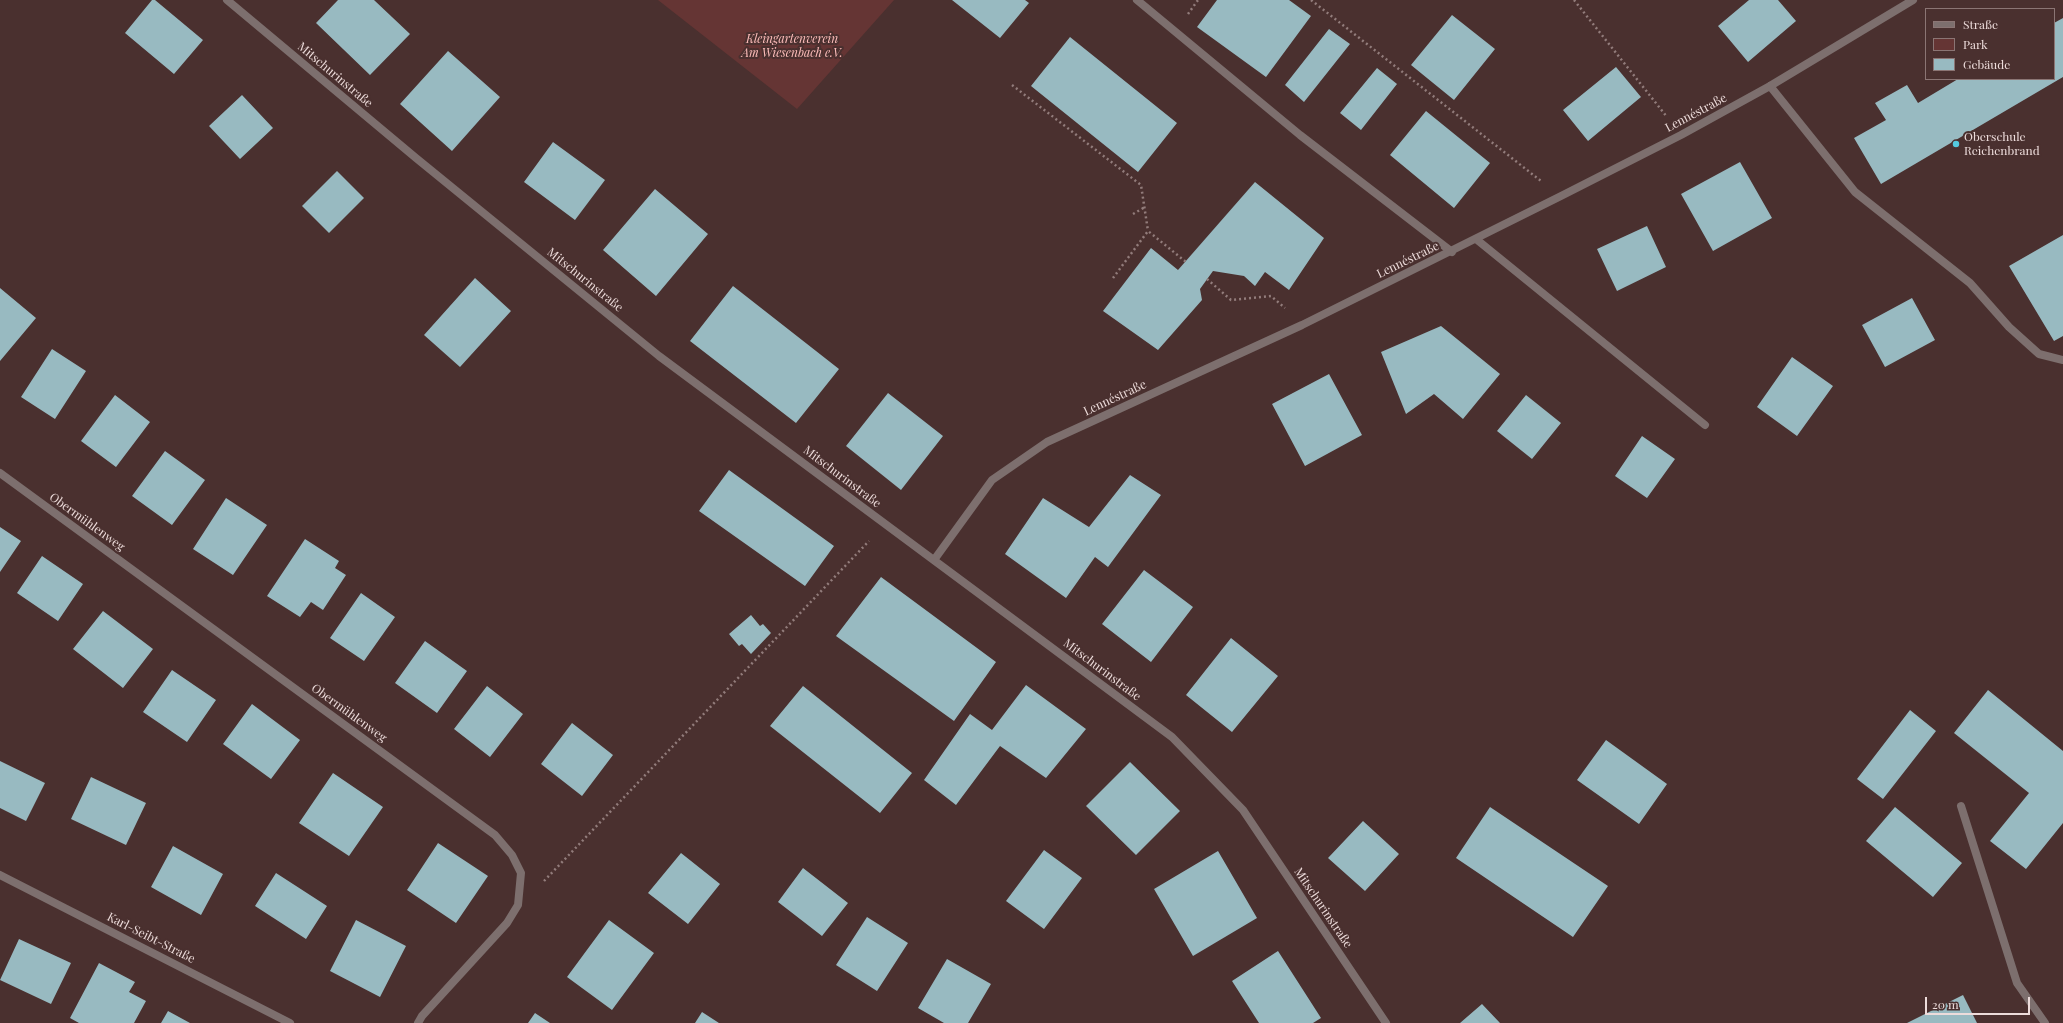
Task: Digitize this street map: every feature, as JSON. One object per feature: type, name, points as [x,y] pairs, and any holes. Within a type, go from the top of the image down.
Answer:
[{"type":"street","name":"Mitschurinstraße","points":[[228,0],[416,158],[659,356],[1172,737],[1238,804],[1386,1023]]},
{"type":"street","points":[[1137,0],[1300,136],[1452,252]]},
{"type":"street","name":"Lennéstraße","points":[[934,560],[992,480],[1047,442],[1302,325],[1476,240],[1681,135],[1770,86],[1913,0]]},
{"type":"street","points":[[1770,86],[1855,192],[1970,283],[2009,326],[2039,354],[2063,360]]},
{"type":"street","points":[[1476,240],[1706,425]]},
{"type":"street","name":"Obermühlenweg","points":[[0,473],[496,835],[512,855],[521,873],[521,889],[518,905],[507,923],[422,1016],[418,1023]]},
{"type":"street","points":[[1960,806],[2017,983],[2045,1023]]},
{"type":"street","name":"Karl-Seibt-Straße","points":[[0,875],[290,1023]]},
{"type":"path","points":[[1311,0],[1561,196]]},
{"type":"path","points":[[1574,0],[1681,135]]},
{"type":"path","points":[[1012,85],[1141,184],[1148,231],[1186,262]]},
{"type":"path","points":[[1133,214],[1145,207]]},
{"type":"path","points":[[1113,278],[1148,231]]},
{"type":"path","points":[[1207,279],[1231,300],[1271,296],[1302,325]]},
{"type":"path","points":[[521,889],[545,881],[885,523]]},
{"type":"green space","name":"Kleingartenverein Am Wiesenbach e.V.","points":[[658,0],[894,0],[797,109]]},
{"type":"building","points":[[152,0],[155,0],[203,40],[174,74],[125,33]]},
{"type":"building","points":[[338,0],[374,0],[410,34],[370,75],[316,23]]},
{"type":"building","points":[[952,0],[1025,0],[1029,3],[1000,38]]},
{"type":"building","points":[[1217,0],[1289,0],[1311,16],[1266,77],[1197,27]]},
{"type":"building","points":[[1749,0],[1778,0],[1796,21],[1748,62],[1718,26]]},
{"type":"building","points":[[1452,15],[1495,49],[1454,100],[1411,65]]},
{"type":"building","points":[[2063,18],[2063,77],[1881,184],[1854,138],[1886,120],[1875,103],[1907,85],[1918,103],[1956,80],[2055,80],[2055,22]]},
{"type":"building","points":[[1329,29],[1350,44],[1304,102],[1285,85]]},
{"type":"building","points":[[1070,37],[1177,123],[1138,172],[1031,86]]},
{"type":"building","points":[[448,51],[500,97],[452,151],[400,104]]},
{"type":"building","points":[[1616,67],[1641,97],[1588,141],[1563,110]]},
{"type":"building","points":[[1377,68],[1397,84],[1361,130],[1340,113]]},
{"type":"building","points":[[242,95],[273,128],[240,159],[209,126]]},
{"type":"building","points":[[1426,111],[1490,163],[1454,208],[1390,155]]},
{"type":"building","points":[[553,142],[605,180],[575,220],[524,182]]},
{"type":"building","points":[[1740,162],[1772,218],[1713,251],[1681,194]]},
{"type":"building","points":[[337,171],[364,198],[329,233],[302,206]]},
{"type":"building","points":[[1255,182],[1324,238],[1289,290],[1265,272],[1255,286],[1244,276],[1213,271],[1200,289],[1202,300],[1158,350],[1103,311],[1151,248],[1178,270]]},
{"type":"building","points":[[655,189],[708,234],[656,296],[603,250]]},
{"type":"building","points":[[1647,226],[1666,267],[1617,291],[1597,249]]},
{"type":"building","points":[[2063,235],[2063,336],[2054,341],[2009,266]]},
{"type":"building","points":[[475,278],[511,311],[460,367],[424,335]]},
{"type":"building","points":[[733,286],[839,369],[796,423],[690,341]]},
{"type":"building","points":[[0,288],[36,318],[0,361]]},
{"type":"building","points":[[1912,298],[1935,340],[1885,367],[1862,325]]},
{"type":"building","points":[[1441,326],[1500,374],[1463,419],[1434,394],[1406,414],[1381,352]]},
{"type":"building","points":[[52,349],[86,371],[55,419],[21,397]]},
{"type":"building","points":[[1792,357],[1833,386],[1797,436],[1757,407]]},
{"type":"building","points":[[1329,374],[1362,435],[1305,466],[1272,404]]},
{"type":"building","points":[[888,393],[943,436],[901,490],[846,446]]},
{"type":"building","points":[[115,395],[150,422],[116,467],[81,441]]},
{"type":"building","points":[[1526,395],[1561,423],[1532,459],[1497,431]]},
{"type":"building","points":[[1642,436],[1675,459],[1647,498],[1615,476]]},
{"type":"building","points":[[165,451],[205,480],[172,525],[132,496]]},
{"type":"building","points":[[729,470],[834,546],[805,586],[699,511]]},
{"type":"building","points":[[1130,475],[1161,495],[1108,567],[1095,557],[1066,598],[1005,554],[1043,498],[1089,527]]},
{"type":"building","points":[[226,498],[267,525],[233,575],[193,549]]},
{"type":"building","points":[[0,527],[21,541],[0,572]]},
{"type":"building","points":[[305,539],[339,561],[335,568],[346,575],[323,610],[311,602],[300,617],[267,596]]},
{"type":"building","points":[[42,556],[83,584],[58,621],[17,593]]},
{"type":"building","points":[[1144,570],[1193,607],[1151,662],[1102,624]]},
{"type":"building","points":[[881,577],[996,662],[954,721],[836,636]]},
{"type":"building","points":[[361,593],[395,617],[364,661],[330,638]]},
{"type":"building","points":[[103,611],[153,649],[123,688],[73,649]]},
{"type":"building","points":[[751,615],[760,626],[763,624],[771,633],[751,654],[742,644],[739,646],[729,634]]},
{"type":"building","points":[[1231,638],[1278,676],[1232,732],[1186,695]]},
{"type":"building","points":[[425,641],[467,671],[437,713],[395,683]]},
{"type":"building","points":[[172,670],[216,700],[187,742],[143,712]]},
{"type":"building","points":[[1026,685],[1086,729],[1046,778],[1000,746],[956,805],[924,780],[970,714],[992,730]]},
{"type":"building","points":[[487,686],[523,714],[490,757],[454,729]]},
{"type":"building","points":[[803,686],[912,773],[880,813],[770,726]]},
{"type":"building","points":[[1988,690],[2063,751],[2063,823],[2026,869],[1990,841],[2029,793],[1954,733]]},
{"type":"building","points":[[252,704],[300,740],[271,779],[223,744]]},
{"type":"building","points":[[1910,710],[1936,731],[1883,799],[1857,779]]},
{"type":"building","points":[[572,723],[613,755],[582,796],[541,764]]},
{"type":"building","points":[[1606,740],[1667,784],[1639,824],[1577,780]]},
{"type":"building","points":[[0,761],[45,783],[26,821],[0,808]]},
{"type":"building","points":[[1130,762],[1180,811],[1136,855],[1086,806]]},
{"type":"building","points":[[333,773],[383,807],[349,856],[299,823]]},
{"type":"building","points":[[91,777],[146,803],[126,845],[71,819]]},
{"type":"building","points":[[1490,807],[1608,886],[1573,937],[1456,858]]},
{"type":"building","points":[[1895,807],[1962,863],[1933,897],[1866,841]]},
{"type":"building","points":[[1363,821],[1399,854],[1365,891],[1328,858]]},
{"type":"building","points":[[438,843],[488,876],[456,923],[407,890]]},
{"type":"building","points":[[173,846],[223,874],[201,915],[151,887]]},
{"type":"building","points":[[1044,850],[1082,878],[1044,929],[1006,901]]},
{"type":"building","points":[[1218,851],[1257,918],[1193,956],[1154,889]]},
{"type":"building","points":[[681,853],[720,884],[688,924],[648,893]]},
{"type":"building","points":[[803,868],[848,903],[822,936],[778,902]]},
{"type":"building","points":[[276,873],[327,906],[306,939],[255,906]]},
{"type":"building","points":[[867,917],[908,943],[877,991],[836,965]]},
{"type":"building","points":[[356,920],[406,946],[380,997],[330,971]]},
{"type":"building","points":[[609,920],[654,953],[612,1010],[567,977]]},
{"type":"building","points":[[19,939],[71,963],[51,1004],[0,980]]},
{"type":"building","points":[[1278,951],[1321,1018],[1313,1023],[1259,1023],[1232,981]]},
{"type":"building","points":[[947,959],[991,984],[968,1023],[944,1023],[918,1008]]},
{"type":"building","points":[[99,963],[135,982],[129,992],[146,1001],[134,1023],[79,1023],[70,1018]]},
{"type":"building","points":[[1963,995],[1977,1023],[1907,1023]]},
{"type":"building","points":[[1482,1004],[1500,1023],[1460,1023]]},
{"type":"building","points":[[168,1011],[190,1023],[161,1023]]},
{"type":"building","points":[[702,1012],[719,1023],[695,1023]]},
{"type":"building","points":[[535,1013],[550,1023],[528,1023]]},
{"type":"place","name":"Oberschule Reichenbrand","points":[[1956,144]]}]
